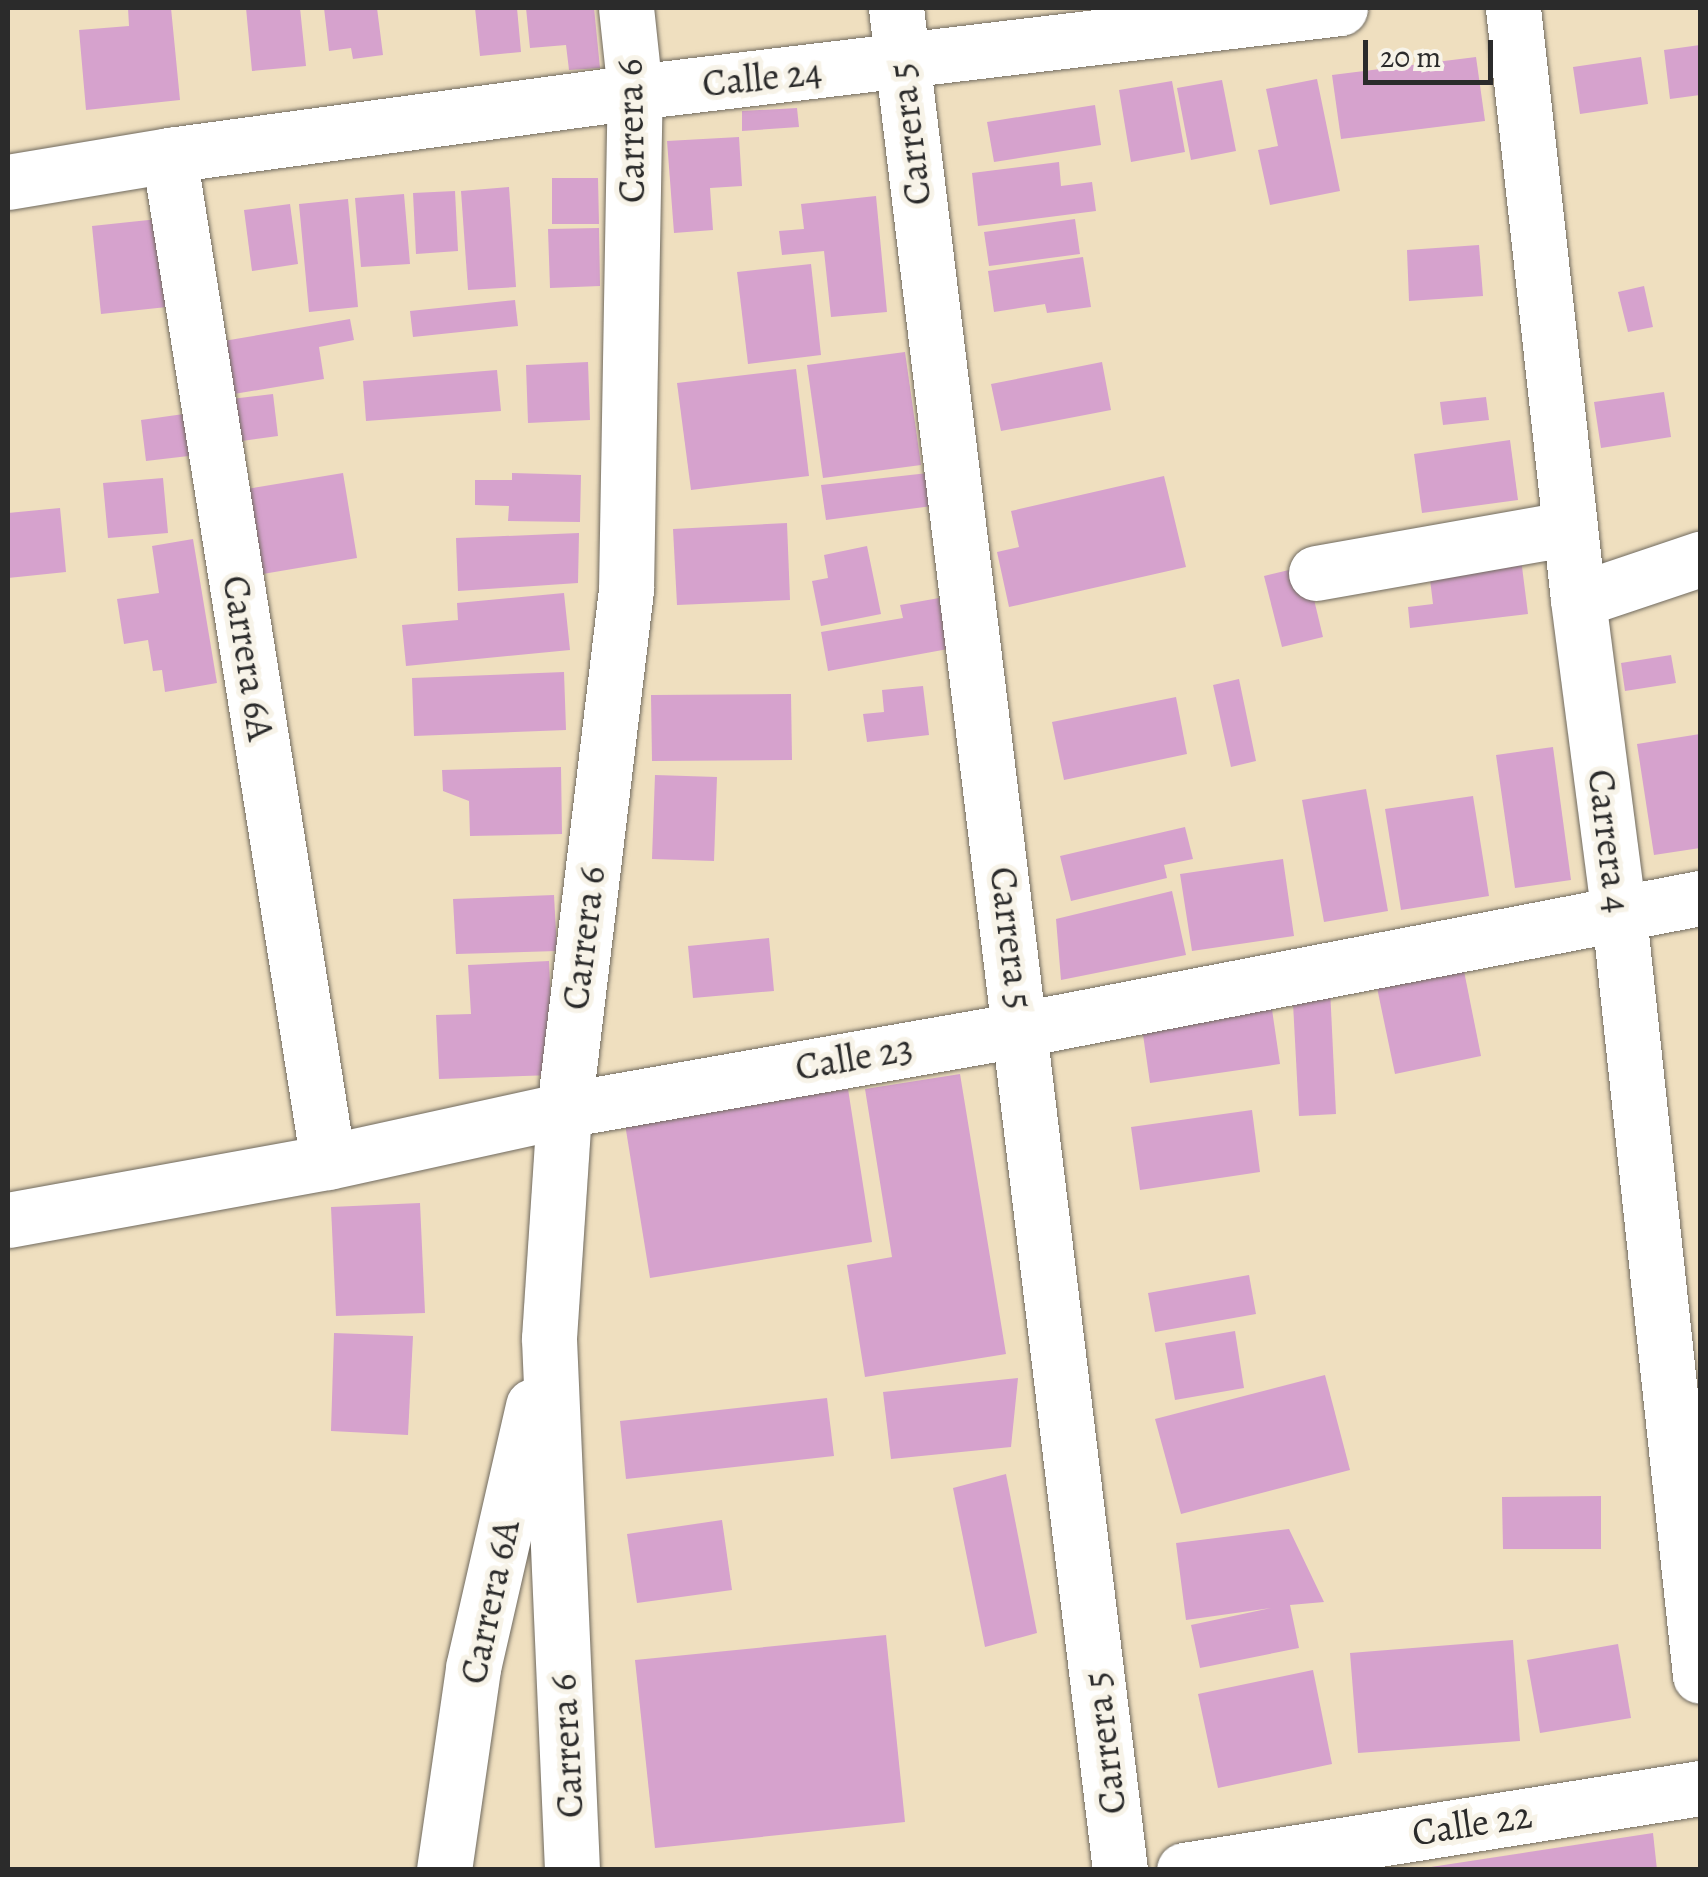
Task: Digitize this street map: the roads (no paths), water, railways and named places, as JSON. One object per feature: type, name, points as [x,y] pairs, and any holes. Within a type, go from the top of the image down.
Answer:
[{"type":"street","name":"Carrera 6","points":[[572,1870],[549,1338],[564,1110],[626,590],[635,92],[626,8]]},
{"type":"street","name":"Carrera 5","points":[[896,8],[1022,1028],[1120,1870]]},
{"type":"street","name":"Calle 24","points":[[8,182],[169,155],[635,92],[1340,8]]},
{"type":"street","name":"Carrera 4","points":[[1514,8],[1578,600],[1619,915],[1700,1676]]},
{"type":"street","name":"Carrera 6A","points":[[169,155],[328,1162]]},
{"type":"street","points":[[1316,574],[1570,528]]},
{"type":"street","points":[[1578,600],[1700,558]]},
{"type":"street","name":"Calle 23","points":[[8,1220],[328,1162],[564,1110],[1022,1028],[1700,898]]},
{"type":"street","name":"Carrera 6A","points":[[444,1870],[473,1668],[549,1338]]},
{"type":"street","name":"Calle 22","points":[[1184,1870],[1700,1788]]}]
